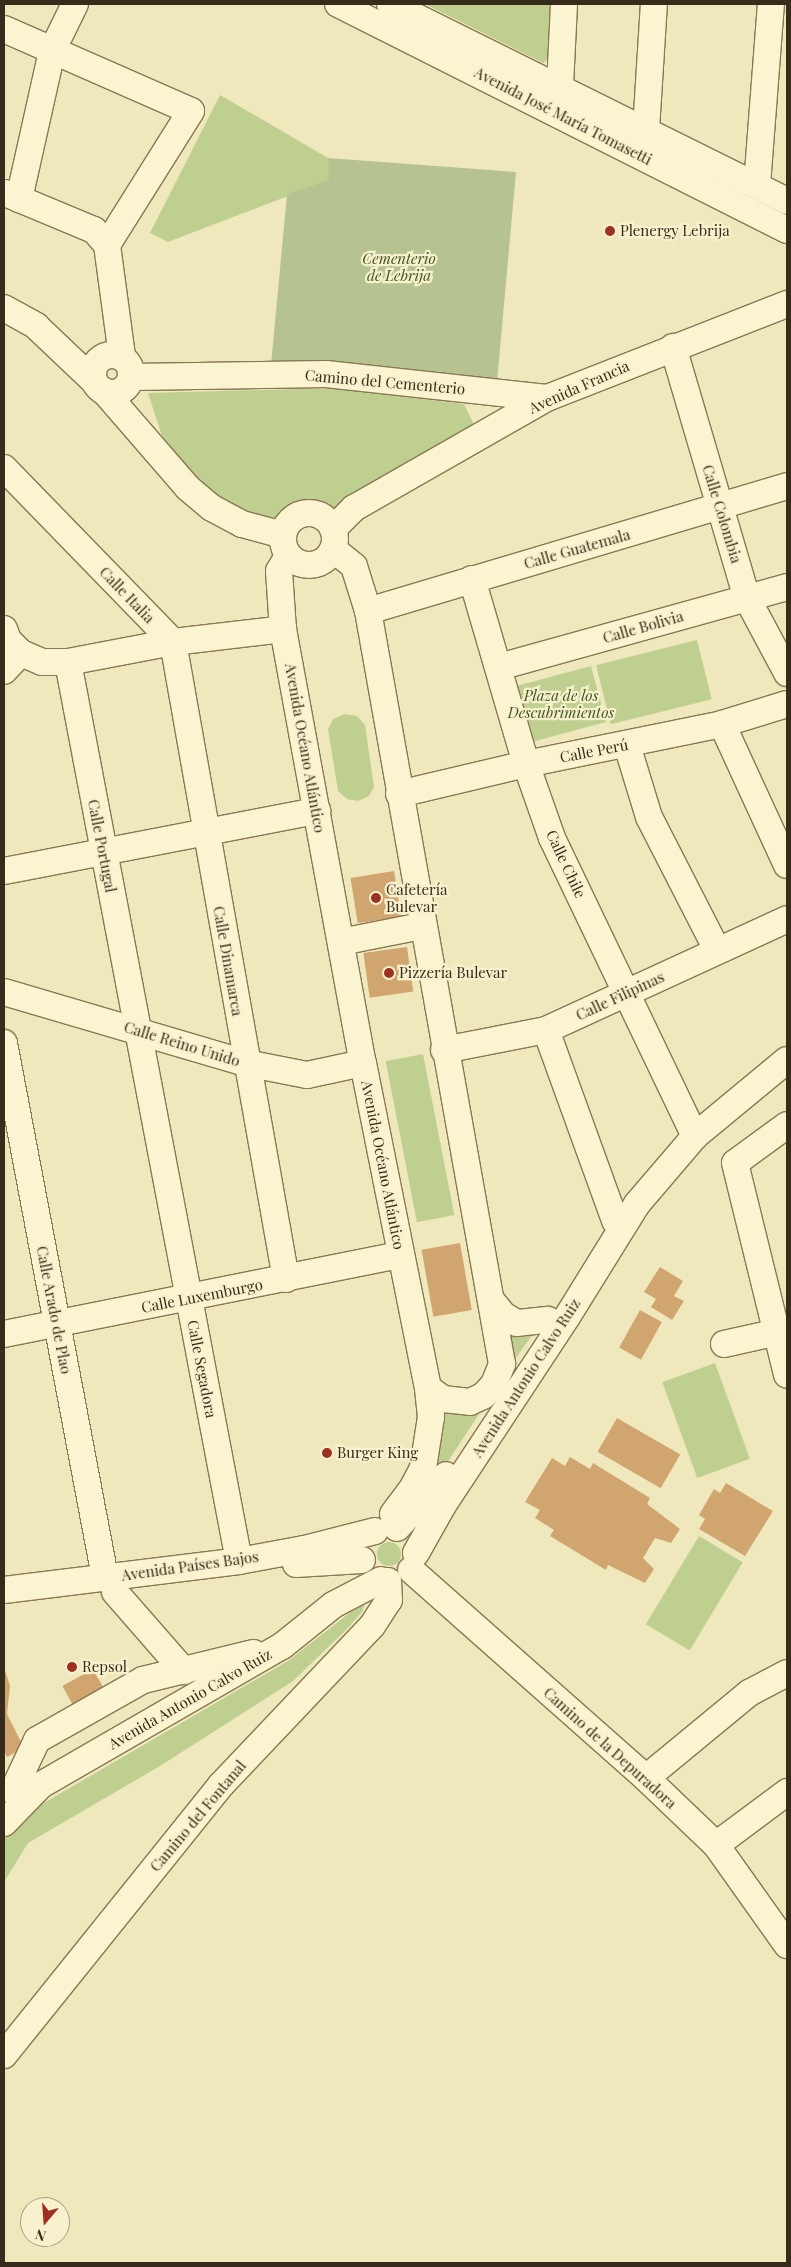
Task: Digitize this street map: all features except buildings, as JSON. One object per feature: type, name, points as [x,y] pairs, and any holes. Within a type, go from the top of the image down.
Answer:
[{"type":"street","points":[[75,4],[52,51],[12,196],[94,230],[107,245],[121,368],[143,435]]},
{"type":"street","name":"Avenida José María Tomasetti","points":[[338,4],[787,230]]},
{"type":"street","points":[[560,86],[564,4]]},
{"type":"street","points":[[646,130],[654,4]]},
{"type":"street","points":[[757,185],[771,4]]},
{"type":"street","name":"Avenida José María Tomasetti","points":[[395,5],[787,201]]},
{"type":"street","points":[[4,29],[191,112],[107,245]]},
{"type":"street","name":"Avenida Francia","points":[[333,540],[354,508],[547,398],[673,347],[787,304]]},
{"type":"street","points":[[4,308],[36,326],[62,350],[99,386],[188,488],[212,508],[286,545],[306,566],[314,565],[329,556],[333,540]]},
{"type":"street","name":"Calle Colombia","points":[[673,347],[747,598],[787,673]]},
{"type":"street","points":[[62,350],[121,368]]},
{"type":"street","points":[[99,386],[95,364],[121,368]]},
{"type":"street","points":[[99,386],[115,393],[121,368]]},
{"type":"street","name":"Camino del Cementerio","points":[[121,368],[326,374],[547,398]]},
{"type":"street","name":"Calle Italia","points":[[4,468],[173,642]]},
{"type":"street","name":"Calle Guatemala","points":[[368,611],[472,579],[720,508],[787,486]]},
{"type":"street","points":[[286,545],[289,522],[304,513],[321,516],[333,540],[354,566],[368,611],[444,1050],[491,1300],[503,1388]]},
{"type":"street","name":"Avenida Océano Atlántico","points":[[286,545],[279,571],[283,629],[363,1063],[428,1388],[431,1417],[423,1468],[413,1487],[385,1529]]},
{"type":"street","name":"Calle Chile","points":[[472,579],[526,764],[552,838],[629,993],[695,1136]]},
{"type":"street","name":"Calle Bolivia","points":[[499,667],[787,587]]},
{"type":"street","points":[[4,629],[8,640],[22,653],[42,662],[68,662],[173,642],[283,629]]},
{"type":"street","name":"Calle Dinamarca","points":[[173,642],[246,1064],[286,1279]]},
{"type":"street","points":[[4,671],[22,653]]},
{"type":"street","name":"Calle Portugal","points":[[68,662],[137,1030]]},
{"type":"street","name":"Calle Perú","points":[[399,794],[526,764],[627,745],[722,724],[787,704]]},
{"type":"street","points":[[722,724],[787,865]]},
{"type":"street","points":[[627,745],[649,817],[717,950]]},
{"type":"street","points":[[4,870],[317,811]]},
{"type":"street","name":"Calle Filipinas","points":[[444,1050],[546,1030],[787,919]]},
{"type":"street","points":[[341,942],[422,926]]},
{"type":"street","name":"Calle Reino Unido","points":[[4,992],[137,1030],[246,1064],[308,1075],[363,1063]]},
{"type":"street","name":"Calle Segadora","points":[[137,1030],[240,1561]]},
{"type":"street","points":[[546,1030],[615,1221]]},
{"type":"street","name":"Calle Arado de Plao","points":[[4,1043],[56,1324],[110,1585]]},
{"type":"street","name":"Avenida Antonio Calvo Ruiz","points":[[4,1823],[41,1785],[282,1646],[333,1605],[387,1568],[443,1505],[503,1388],[637,1204],[695,1136],[783,1070]]},
{"type":"street","points":[[787,1125],[735,1163],[782,1331],[787,1375]]},
{"type":"street","name":"Avenida Antonio Calvo Ruiz","points":[[385,1529],[450,1471],[594,1248],[615,1221],[637,1204]]},
{"type":"street","name":"Calle Luxemburgo","points":[[4,1334],[188,1299],[400,1255]]},
{"type":"street","points":[[491,1300],[503,1315],[517,1323],[548,1320]]},
{"type":"street","points":[[724,1344],[782,1331]]},
{"type":"street","points":[[428,1388],[443,1399],[470,1402],[483,1396],[494,1384],[503,1388]]},
{"type":"street","points":[[385,1529],[364,1543],[387,1568]]},
{"type":"street","name":"Avenida Países Bajos","points":[[4,1607],[304,1549],[385,1529]]},
{"type":"street","name":"Camino de la Depuradora","points":[[385,1529],[411,1538],[387,1568],[646,1778],[716,1845],[787,1945]]},
{"type":"street","name":"Avenida Países Bajos","points":[[4,1590],[110,1585],[306,1562],[387,1568]]},
{"type":"street","name":"Camino del Fontanal","points":[[4,2055],[221,1785],[372,1626],[389,1600],[387,1568]]},
{"type":"street","points":[[110,1585],[184,1671]]},
{"type":"street","points":[[8,1792],[38,1740],[143,1680],[282,1646]]},
{"type":"street","points":[[646,1778],[749,1693],[787,1672]]},
{"type":"street","name":"Avenida Antonio Calvo Ruiz","points":[[8,1792],[41,1785]]},
{"type":"street","points":[[716,1845],[787,1792]]},
{"type":"green space","points":[[425,4],[555,4],[550,58],[543,63]]},
{"type":"green space","points":[[220,95],[328,158],[330,180],[168,242],[150,233]]},
{"type":"green space","name":"Cementerio de Lebrija","points":[[328,158],[516,172],[497,382],[271,365],[287,194],[329,180]]},
{"type":"green space","points":[[335,388],[464,404],[474,425],[331,509],[298,506],[270,525],[202,488],[162,436],[148,393]]},
{"type":"green space","points":[[697,640],[712,699],[611,724],[596,665]]},
{"type":"green space","name":"Plaza de los Descubrimientos","points":[[591,666],[606,722],[531,742],[516,686]]},
{"type":"green space","points":[[345,714],[357,716],[365,725],[374,787],[369,796],[358,801],[347,799],[338,791],[328,729],[333,719]]},
{"type":"green space","points":[[423,1054],[454,1215],[417,1222],[386,1061]]},
{"type":"green space","points":[[505,1327],[533,1334],[511,1365]]},
{"type":"green space","points":[[715,1363],[750,1459],[697,1478],[662,1382]]},
{"type":"green space","points":[[438,1405],[483,1408],[439,1475],[427,1479]]},
{"type":"green space","points":[[699,1536],[743,1562],[690,1651],[646,1624]]},
{"type":"green space","points":[[389,1542],[397,1546],[401,1554],[397,1562],[389,1566],[381,1562],[377,1554],[381,1546]]},
{"type":"green space","points":[[366,1600],[362,1612],[346,1630],[293,1681],[160,1766],[28,1843],[4,1882],[4,1837],[18,1818],[288,1661]]},
{"type":"place","name":"Plenergy Lebrija","points":[[610,231]]},
{"type":"place","name":"Cafetería Bulevar","points":[[376,898]]},
{"type":"place","name":"Pizzería Bulevar","points":[[389,973]]},
{"type":"place","name":"Burger King","points":[[327,1453]]},
{"type":"place","name":"Repsol","points":[[72,1667]]}]
